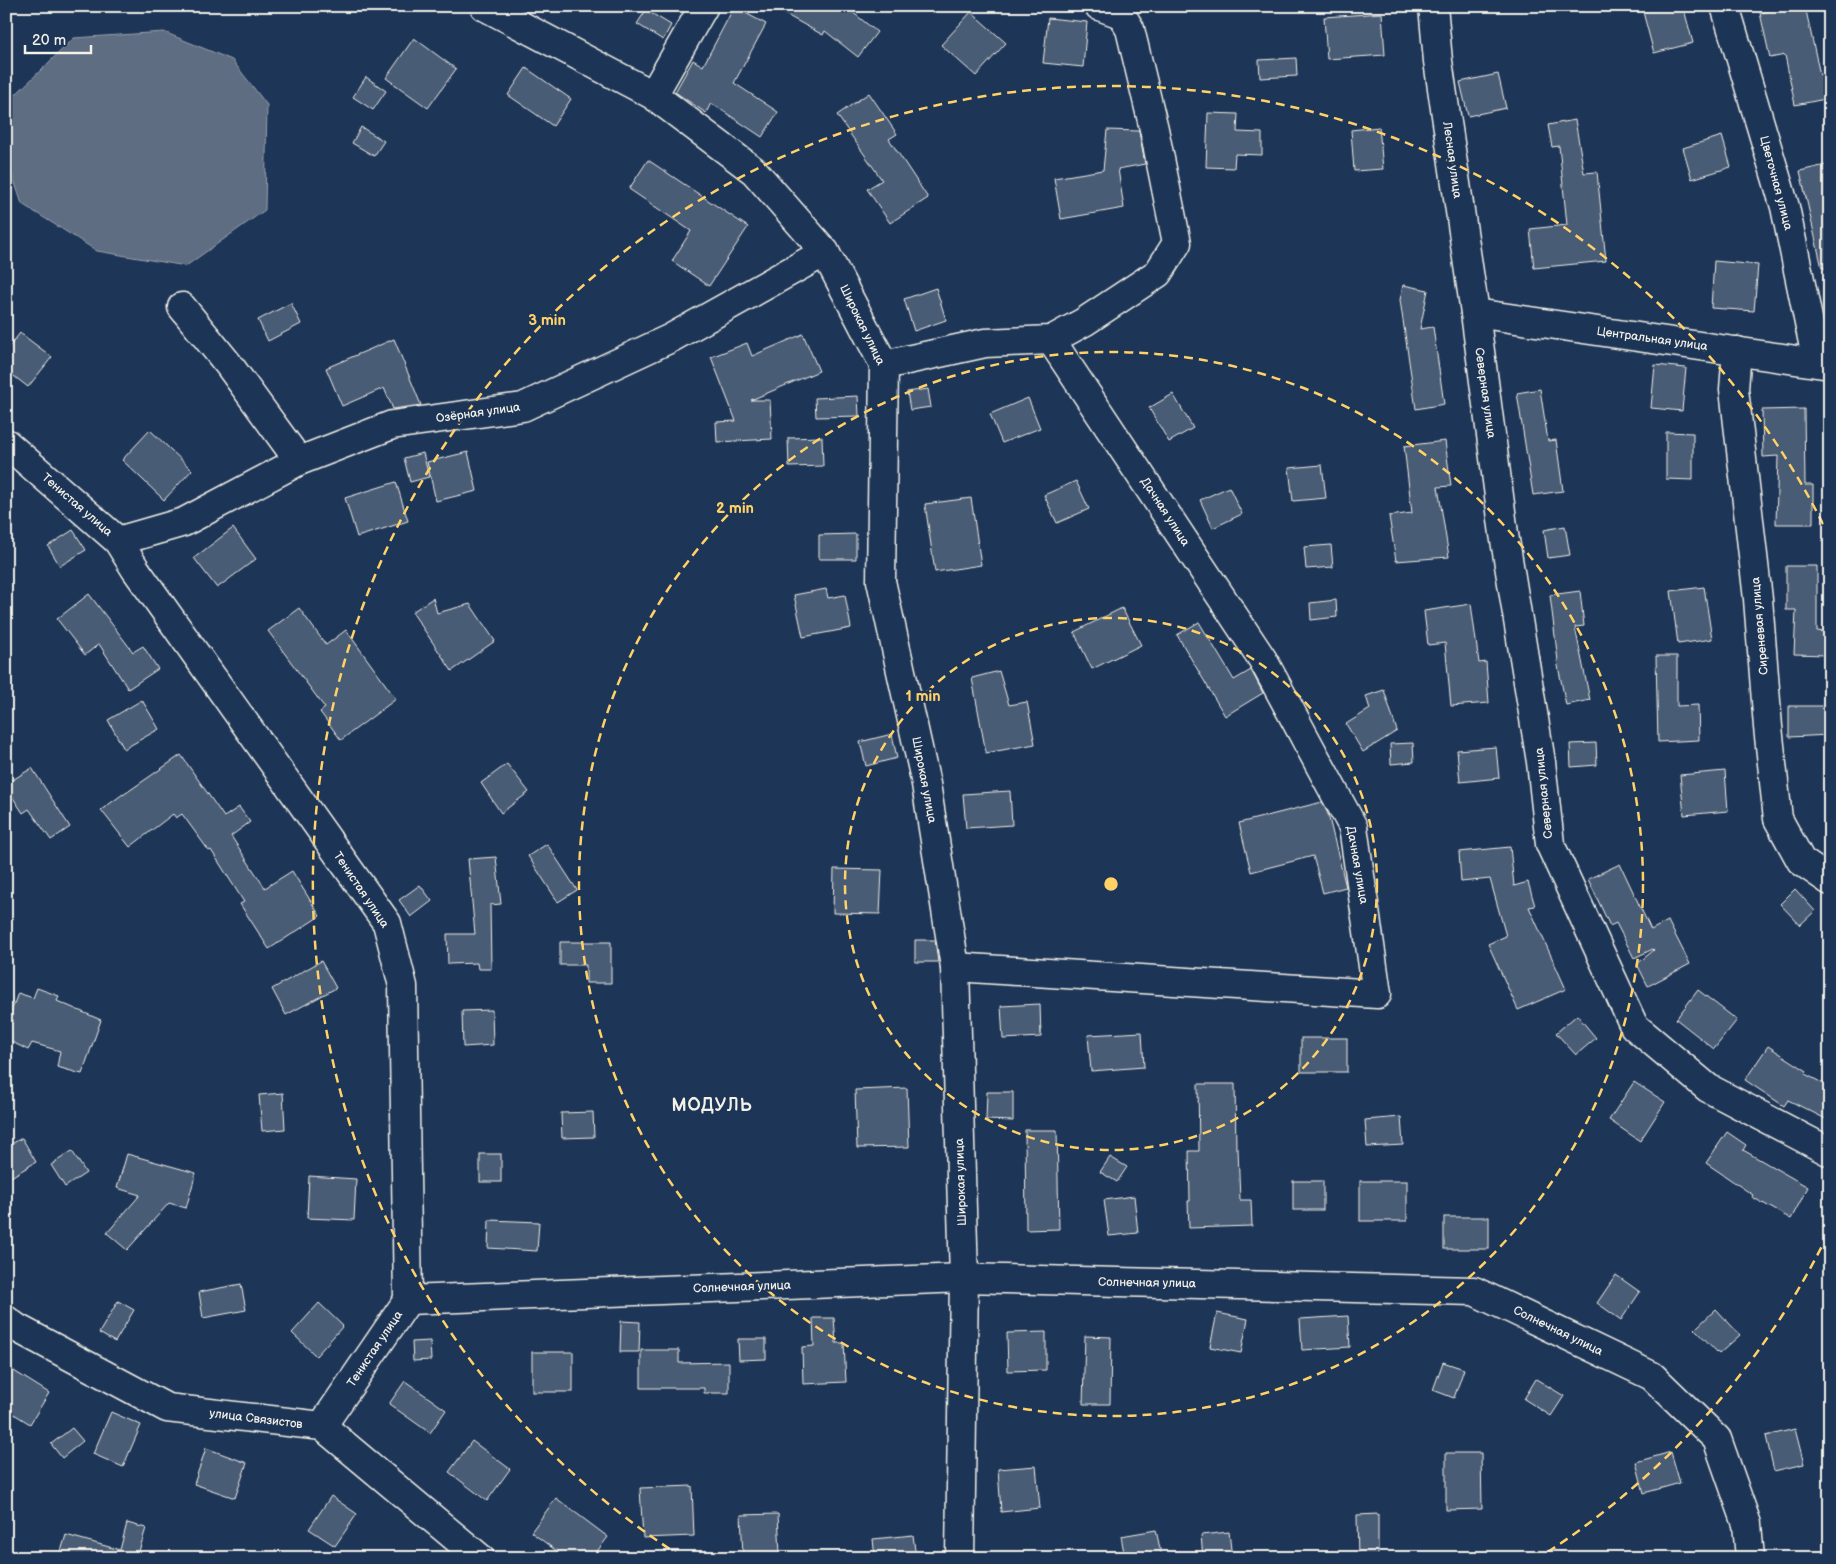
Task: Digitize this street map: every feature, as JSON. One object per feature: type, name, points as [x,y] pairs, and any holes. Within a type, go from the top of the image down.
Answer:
[{"type":"street","name":"Широкая улица","points":[[484,6],[653,95],[754,171],[825,252],[884,365],[881,581],[926,784],[955,968],[964,1278],[960,1558]]},
{"type":"street","points":[[653,95],[704,6]]},
{"type":"street","points":[[884,365],[985,343],[1051,340],[1084,322],[1158,272],[1177,243],[1154,129],[1130,29],[1121,14],[1099,6]]},
{"type":"street","name":"Лесная улица","points":[[1433,6],[1438,61],[1475,313]]},
{"type":"street","name":"Цветочная улица","points":[[1725,6],[1785,207],[1823,364]]},
{"type":"street","name":"Озёрная улица","points":[[118,540],[184,522],[299,462],[392,425],[523,406],[671,338],[825,252]]},
{"type":"street","points":[[182,307],[229,365],[299,462]]},
{"type":"street","name":"Центральная улица","points":[[1475,313],[1823,364]]},
{"type":"street","name":"Северная улица","points":[[1475,313],[1504,534],[1542,762],[1550,844],[1634,1026],[1708,1088],[1830,1152]]},
{"type":"street","name":"Дачная улица","points":[[955,968],[1377,994],[1353,827],[1263,660],[1051,340]]},
{"type":"street","name":"Сиреневая улица","points":[[1737,351],[1734,389],[1758,599],[1768,727],[1778,819],[1801,861],[1830,881]]},
{"type":"street","name":"Тенистая улица","points":[[6,443],[118,540],[136,570],[387,924],[403,986],[408,1300],[322,1426]]},
{"type":"street","name":"Солнечная улица","points":[[408,1300],[964,1278],[1474,1290],[1652,1376],[1711,1433],[1717,1439],[1747,1524],[1750,1558]]},
{"type":"street","name":"улица Связистов","points":[[6,1320],[17,1328],[168,1408],[322,1426]]},
{"type":"street","points":[[322,1426],[480,1558]]},
{"type":"water","points":[[164,32],[232,60],[267,105],[265,210],[186,266],[97,251],[22,204],[6,156],[6,118],[10,100],[74,38]]},
{"type":"building","points":[[770,6],[845,6],[877,32],[858,57],[825,31],[823,35]]},
{"type":"building","points":[[1665,6],[1683,6],[1693,43],[1654,53],[1643,12]]},
{"type":"building","points":[[1793,6],[1805,6],[1820,75],[1827,74],[1830,98],[1795,105],[1785,55],[1770,58],[1760,13]]},
{"type":"building","points":[[734,7],[766,24],[734,83],[778,112],[762,137],[711,103],[706,113],[675,92],[693,60],[703,66]]},
{"type":"building","points":[[646,10],[671,25],[663,40],[637,24]]},
{"type":"building","points":[[971,12],[1006,43],[976,76],[941,45]]},
{"type":"building","points":[[1382,13],[1385,55],[1327,59],[1324,17]]},
{"type":"building","points":[[1048,18],[1087,22],[1083,67],[1043,63]]},
{"type":"building","points":[[414,38],[456,69],[428,108],[386,78]]},
{"type":"building","points":[[1296,58],[1297,76],[1260,78],[1259,60]]},
{"type":"building","points":[[526,68],[571,99],[553,126],[508,95]]},
{"type":"building","points":[[1498,74],[1506,108],[1468,116],[1460,82]]},
{"type":"building","points":[[366,77],[386,91],[373,110],[353,97]]},
{"type":"building","points":[[869,93],[897,134],[889,139],[928,198],[890,223],[867,189],[882,180],[837,115]]},
{"type":"building","points":[[1208,113],[1238,114],[1237,132],[1262,133],[1262,155],[1235,154],[1234,168],[1206,167]]},
{"type":"building","points":[[1575,120],[1584,173],[1597,172],[1606,261],[1534,268],[1530,229],[1567,225],[1559,146],[1552,147],[1548,125]]},
{"type":"building","points":[[361,127],[384,141],[374,156],[352,143]]},
{"type":"building","points":[[1379,127],[1383,169],[1354,171],[1351,130]]},
{"type":"building","points":[[1107,130],[1139,132],[1145,164],[1118,169],[1124,208],[1061,219],[1054,178],[1103,170]]},
{"type":"building","points":[[1722,136],[1731,167],[1692,179],[1683,148]]},
{"type":"building","points":[[648,160],[748,227],[709,286],[672,261],[691,231],[629,189]]},
{"type":"building","points":[[1830,164],[1830,268],[1822,268],[1800,171]]},
{"type":"building","points":[[1714,261],[1758,265],[1754,311],[1711,308]]},
{"type":"building","points":[[1403,285],[1428,290],[1420,329],[1433,327],[1444,404],[1416,409],[1400,300]]},
{"type":"building","points":[[936,288],[946,320],[914,331],[904,299]]},
{"type":"building","points":[[291,303],[301,324],[268,341],[258,320]]},
{"type":"building","points":[[20,333],[52,357],[28,387],[6,370],[6,351]]},
{"type":"building","points":[[803,334],[819,371],[751,400],[770,400],[772,439],[717,442],[716,422],[736,421],[711,357],[747,343],[752,356]]},
{"type":"building","points":[[394,339],[421,405],[393,409],[384,388],[342,406],[326,368]]},
{"type":"building","points":[[1655,365],[1686,368],[1682,411],[1651,408]]},
{"type":"building","points":[[928,389],[931,407],[910,410],[907,392]]},
{"type":"building","points":[[1540,389],[1548,441],[1556,440],[1563,491],[1533,495],[1517,393]]},
{"type":"building","points":[[1173,394],[1193,428],[1169,442],[1149,408]]},
{"type":"building","points":[[858,396],[859,416],[816,417],[815,398]]},
{"type":"building","points":[[1028,398],[1040,428],[1002,443],[990,414]]},
{"type":"building","points":[[1804,409],[1805,485],[1813,485],[1813,524],[1776,524],[1778,456],[1763,457],[1762,410]]},
{"type":"building","points":[[150,430],[192,470],[164,500],[122,460]]},
{"type":"building","points":[[1666,432],[1693,433],[1693,480],[1666,479]]},
{"type":"building","points":[[822,437],[823,466],[789,467],[788,438]]},
{"type":"building","points":[[1445,441],[1451,486],[1438,487],[1449,557],[1396,561],[1389,516],[1412,513],[1404,446]]},
{"type":"building","points":[[468,452],[477,491],[436,501],[427,462]]},
{"type":"building","points":[[423,453],[429,477],[410,482],[404,458]]},
{"type":"building","points":[[1322,465],[1326,498],[1293,501],[1289,468]]},
{"type":"building","points":[[1076,481],[1089,509],[1057,523],[1044,495]]},
{"type":"building","points":[[396,482],[408,521],[357,537],[345,498]]},
{"type":"building","points":[[1229,487],[1242,514],[1213,528],[1200,500]]},
{"type":"building","points":[[971,498],[981,565],[935,572],[925,504]]},
{"type":"building","points":[[1565,526],[1570,555],[1548,558],[1544,530]]},
{"type":"building","points":[[233,528],[256,559],[217,588],[194,558]]},
{"type":"building","points":[[73,530],[86,550],[60,566],[48,546]]},
{"type":"building","points":[[856,534],[856,559],[819,559],[819,535]]},
{"type":"building","points":[[1331,545],[1333,567],[1306,569],[1304,547]]},
{"type":"building","points":[[1786,566],[1817,566],[1817,631],[1826,632],[1825,655],[1794,654],[1796,610],[1786,610]]},
{"type":"building","points":[[1704,587],[1712,639],[1678,644],[1671,591]]},
{"type":"building","points":[[826,589],[828,598],[845,595],[851,628],[803,637],[794,595]]},
{"type":"building","points":[[1580,591],[1584,626],[1575,627],[1590,700],[1566,705],[1557,661],[1550,595]]},
{"type":"building","points":[[89,594],[133,652],[143,646],[158,669],[128,689],[99,644],[85,655],[57,619]]},
{"type":"building","points":[[433,598],[437,613],[470,604],[495,641],[452,671],[412,612]]},
{"type":"building","points":[[1336,600],[1337,617],[1311,620],[1310,603]]},
{"type":"building","points":[[1471,604],[1479,663],[1486,662],[1489,703],[1451,706],[1445,643],[1428,645],[1424,611]]},
{"type":"building","points":[[299,608],[326,645],[346,630],[396,699],[341,740],[320,712],[325,708],[268,631]]},
{"type":"building","points":[[1122,608],[1141,645],[1092,669],[1074,632]]},
{"type":"building","points":[[1199,622],[1234,680],[1251,670],[1263,693],[1225,716],[1177,635]]},
{"type":"building","points":[[1656,656],[1677,656],[1677,706],[1698,705],[1699,740],[1658,742]]},
{"type":"building","points":[[999,671],[1009,705],[1027,702],[1035,744],[986,753],[972,678]]},
{"type":"building","points":[[1384,690],[1397,731],[1363,752],[1346,724],[1370,709],[1366,696]]},
{"type":"building","points":[[142,700],[159,729],[124,749],[108,720]]},
{"type":"building","points":[[1789,706],[1829,706],[1830,735],[1789,737]]},
{"type":"building","points":[[892,734],[897,758],[866,766],[860,742]]},
{"type":"building","points":[[1413,743],[1414,762],[1391,764],[1390,744]]},
{"type":"building","points":[[1596,743],[1597,765],[1571,767],[1570,744]]},
{"type":"building","points":[[1496,747],[1499,778],[1460,782],[1457,750]]},
{"type":"building","points":[[181,755],[224,817],[239,807],[250,822],[231,836],[265,888],[292,871],[320,916],[269,949],[240,904],[244,902],[211,850],[209,851],[182,814],[176,818],[173,814],[130,847],[101,810]]},
{"type":"building","points":[[507,764],[529,792],[501,813],[481,783]]},
{"type":"building","points":[[32,768],[70,827],[51,840],[29,809],[23,813],[6,787],[6,784]]},
{"type":"building","points":[[1725,771],[1728,811],[1684,815],[1680,775]]},
{"type":"building","points":[[1010,791],[1012,825],[966,828],[963,794]]},
{"type":"building","points":[[1322,802],[1328,814],[1346,887],[1323,893],[1313,856],[1251,872],[1239,823]]},
{"type":"building","points":[[547,844],[577,890],[558,902],[528,856]]},
{"type":"building","points":[[1510,847],[1514,886],[1528,882],[1535,906],[1529,907],[1566,989],[1518,1010],[1488,944],[1506,936],[1490,879],[1461,882],[1459,852]]},
{"type":"building","points":[[496,857],[501,904],[490,905],[491,969],[478,969],[477,963],[448,964],[447,934],[475,934],[468,859]]},
{"type":"building","points":[[1620,864],[1651,930],[1668,921],[1690,964],[1648,986],[1637,964],[1654,950],[1634,958],[1616,923],[1610,926],[1588,879]]},
{"type":"building","points":[[834,869],[882,870],[880,914],[833,913]]},
{"type":"building","points":[[420,885],[432,901],[411,917],[399,900]]},
{"type":"building","points":[[1795,889],[1815,911],[1800,925],[1780,904]]},
{"type":"building","points":[[915,940],[935,940],[938,962],[915,962]]},
{"type":"building","points":[[560,942],[611,942],[611,983],[586,983],[586,965],[560,965]]},
{"type":"building","points":[[321,961],[336,988],[286,1015],[272,989]]},
{"type":"building","points":[[37,988],[59,996],[57,1001],[101,1020],[82,1074],[57,1067],[60,1051],[32,1043],[28,1050],[6,1039],[6,1026],[18,993],[33,998]]},
{"type":"building","points":[[1698,990],[1737,1020],[1714,1049],[1676,1019]]},
{"type":"building","points":[[1040,1004],[1041,1037],[1003,1039],[1001,1006]]},
{"type":"building","points":[[492,1010],[493,1045],[463,1047],[462,1011]]},
{"type":"building","points":[[1577,1015],[1596,1038],[1576,1055],[1556,1033]]},
{"type":"building","points":[[1142,1032],[1144,1067],[1091,1071],[1088,1035]]},
{"type":"building","points":[[1301,1038],[1347,1038],[1347,1072],[1301,1072]]},
{"type":"building","points":[[1768,1046],[1807,1071],[1805,1074],[1830,1087],[1830,1121],[1788,1100],[1784,1106],[1745,1080]]},
{"type":"building","points":[[1634,1082],[1665,1102],[1640,1141],[1609,1120]]},
{"type":"building","points":[[1198,1084],[1235,1084],[1236,1149],[1238,1149],[1240,1200],[1251,1200],[1252,1226],[1189,1228],[1189,1151],[1199,1151]]},
{"type":"building","points":[[907,1088],[909,1147],[857,1148],[855,1090]]},
{"type":"building","points":[[987,1092],[1013,1092],[1013,1121],[986,1120]]},
{"type":"building","points":[[283,1093],[285,1129],[262,1131],[259,1095]]},
{"type":"building","points":[[593,1112],[594,1137],[562,1138],[561,1113]]},
{"type":"building","points":[[1401,1117],[1403,1145],[1367,1147],[1365,1120]]},
{"type":"building","points":[[1025,1130],[1057,1130],[1059,1229],[1026,1230]]},
{"type":"building","points":[[1727,1132],[1746,1145],[1743,1150],[1808,1187],[1791,1219],[1752,1197],[1753,1195],[1706,1163]]},
{"type":"building","points":[[22,1138],[36,1162],[6,1180],[6,1147]]},
{"type":"building","points":[[72,1151],[86,1173],[65,1187],[51,1165]]},
{"type":"building","points":[[127,1154],[196,1173],[186,1208],[169,1203],[127,1250],[107,1233],[140,1195],[117,1188]]},
{"type":"building","points":[[480,1154],[501,1154],[501,1182],[480,1182]]},
{"type":"building","points":[[1110,1157],[1127,1167],[1117,1182],[1100,1172]]},
{"type":"building","points":[[309,1176],[356,1179],[354,1220],[307,1218]]},
{"type":"building","points":[[1293,1181],[1323,1181],[1323,1210],[1293,1210]]},
{"type":"building","points":[[1360,1181],[1407,1181],[1407,1221],[1360,1221]]},
{"type":"building","points":[[1134,1196],[1138,1233],[1109,1236],[1104,1200]]},
{"type":"building","points":[[1444,1217],[1489,1217],[1489,1249],[1444,1249]]},
{"type":"building","points":[[489,1220],[539,1222],[537,1251],[488,1248]]},
{"type":"building","points":[[1616,1275],[1640,1292],[1621,1320],[1597,1303]]},
{"type":"building","points":[[241,1284],[246,1310],[203,1318],[199,1292]]},
{"type":"building","points":[[118,1301],[134,1310],[115,1342],[99,1333]]},
{"type":"building","points":[[319,1303],[343,1326],[316,1356],[292,1333]]},
{"type":"building","points":[[1716,1309],[1740,1335],[1719,1354],[1695,1329]]},
{"type":"building","points":[[1217,1313],[1248,1319],[1241,1353],[1210,1347]]},
{"type":"building","points":[[1348,1316],[1350,1347],[1302,1350],[1300,1319]]},
{"type":"building","points":[[813,1318],[834,1318],[836,1343],[844,1343],[846,1382],[803,1384],[802,1347],[814,1346]]},
{"type":"building","points":[[621,1321],[640,1322],[639,1352],[620,1352]]},
{"type":"building","points":[[1046,1332],[1046,1370],[1008,1371],[1007,1333]]},
{"type":"building","points":[[1085,1336],[1111,1337],[1110,1404],[1083,1404]]},
{"type":"building","points":[[738,1339],[766,1339],[766,1359],[739,1360]]},
{"type":"building","points":[[430,1341],[431,1360],[413,1361],[412,1342]]},
{"type":"building","points":[[641,1350],[679,1350],[679,1363],[729,1362],[729,1393],[704,1393],[704,1388],[641,1388]]},
{"type":"building","points":[[532,1352],[573,1352],[573,1392],[532,1392]]},
{"type":"building","points":[[1443,1362],[1464,1369],[1454,1398],[1433,1390]]},
{"type":"building","points":[[6,1366],[49,1393],[30,1424],[6,1409]]},
{"type":"building","points":[[1536,1379],[1564,1396],[1551,1416],[1524,1399]]},
{"type":"building","points":[[405,1381],[446,1410],[430,1433],[389,1404]]},
{"type":"building","points":[[111,1412],[141,1425],[123,1467],[93,1454]]},
{"type":"building","points":[[72,1428],[83,1441],[62,1458],[51,1444]]},
{"type":"building","points":[[1795,1429],[1804,1464],[1774,1471],[1766,1436]]},
{"type":"building","points":[[472,1441],[510,1469],[487,1501],[449,1472]]},
{"type":"building","points":[[206,1448],[247,1463],[235,1498],[194,1484]]},
{"type":"building","points":[[1671,1452],[1680,1483],[1644,1493],[1636,1462]]},
{"type":"building","points":[[1446,1453],[1481,1453],[1482,1509],[1446,1510]]},
{"type":"building","points":[[1036,1466],[1040,1508],[1001,1512],[998,1469]]},
{"type":"building","points":[[692,1486],[694,1536],[643,1538],[640,1488]]},
{"type":"building","points":[[331,1496],[357,1514],[335,1546],[309,1529]]},
{"type":"building","points":[[556,1498],[608,1537],[592,1558],[566,1558],[531,1532]]},
{"type":"building","points":[[778,1514],[780,1554],[743,1556],[741,1515]]},
{"type":"building","points":[[1378,1514],[1378,1558],[1358,1558],[1357,1515]]},
{"type":"building","points":[[127,1523],[146,1528],[137,1558],[59,1558],[66,1535],[120,1550]]},
{"type":"building","points":[[1156,1530],[1162,1558],[1125,1558],[1121,1536]]},
{"type":"building","points":[[1229,1532],[1232,1558],[1203,1558],[1201,1535]]},
{"type":"building","points":[[913,1535],[916,1558],[875,1558],[873,1539]]},
{"type":"district","name":"МОДУЛЬ","points":[[712,1105]]}]
